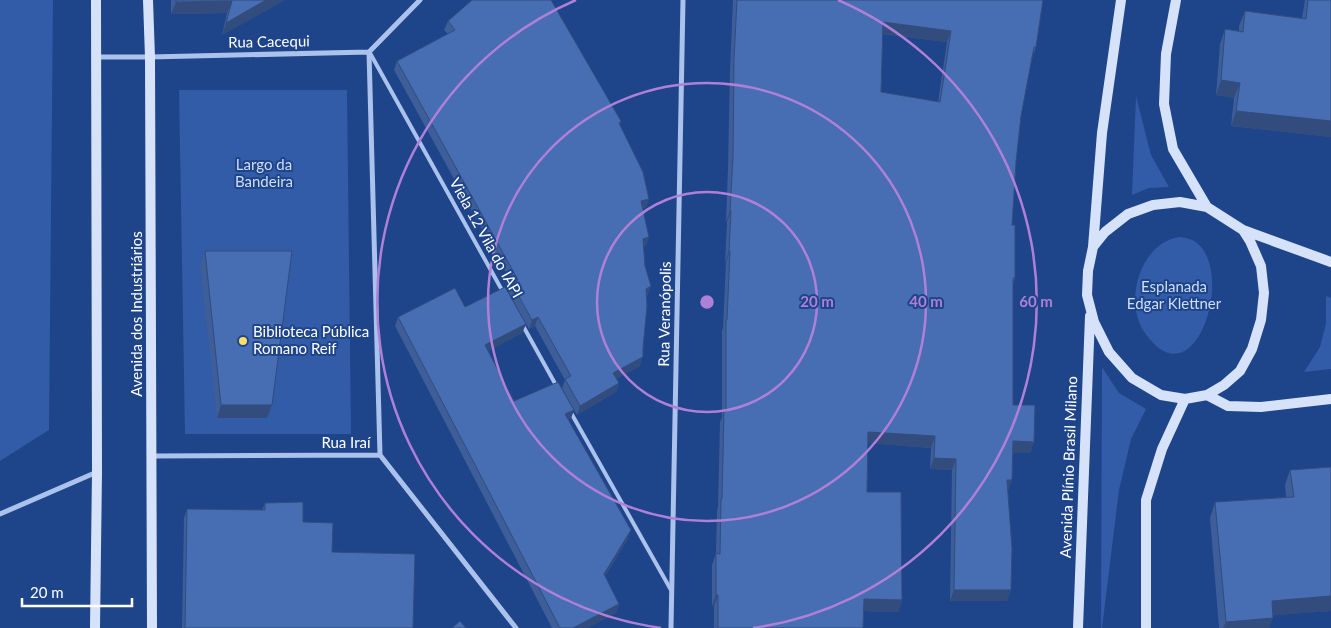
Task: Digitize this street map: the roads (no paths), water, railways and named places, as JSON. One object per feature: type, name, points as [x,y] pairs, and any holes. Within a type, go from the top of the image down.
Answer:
[{"type":"main road","points":[[95,628],[97,472],[96,0]]},
{"type":"main road","name":"Avenida dos Industriários","points":[[148,0],[150,57],[152,628]]},
{"type":"main road","points":[[1121,0],[1102,133],[1087,296],[1094,322],[1108,352],[1132,378],[1161,395],[1185,399],[1207,395],[1224,385],[1240,371],[1252,349],[1261,320],[1264,293],[1261,266],[1243,230]]},
{"type":"main road","points":[[1176,0],[1166,54],[1164,104],[1173,149],[1207,207]]},
{"type":"main road","points":[[1093,246],[1105,232],[1128,214],[1153,205],[1180,202],[1207,207],[1243,230],[1331,262]]},
{"type":"main road","name":"Avenida Plínio Brasil Milano","points":[[1078,628],[1090,308]]},
{"type":"main road","points":[[1207,395],[1228,406],[1253,407],[1331,399]]},
{"type":"main road","points":[[1146,628],[1146,500],[1162,449],[1185,399]]},
{"type":"street","points":[[380,456],[369,52],[420,0]]},
{"type":"street","name":"Rua Veranópolis","points":[[671,628],[683,0]]},
{"type":"street","name":"Rua Cacequi","points":[[97,57],[369,52]]},
{"type":"street","name":"Rua Iraí","points":[[152,456],[380,456],[516,628]]},
{"type":"street","points":[[0,514],[97,472]]},
{"type":"lane","name":"Viela 12 Vila do IAPI","points":[[369,52],[506,296]]},
{"type":"lane","points":[[520,322],[560,392]]},
{"type":"lane","points":[[569,409],[672,592]]},
{"type":"place","name":"Biblioteca Pública Romano Reif","points":[[243,341]]},
{"type":"park label","name":"Largo da Bandeira","points":[[264,174]]},
{"type":"park label","name":"Esplanada Edgar Klettner","points":[[1174,296]]}]
